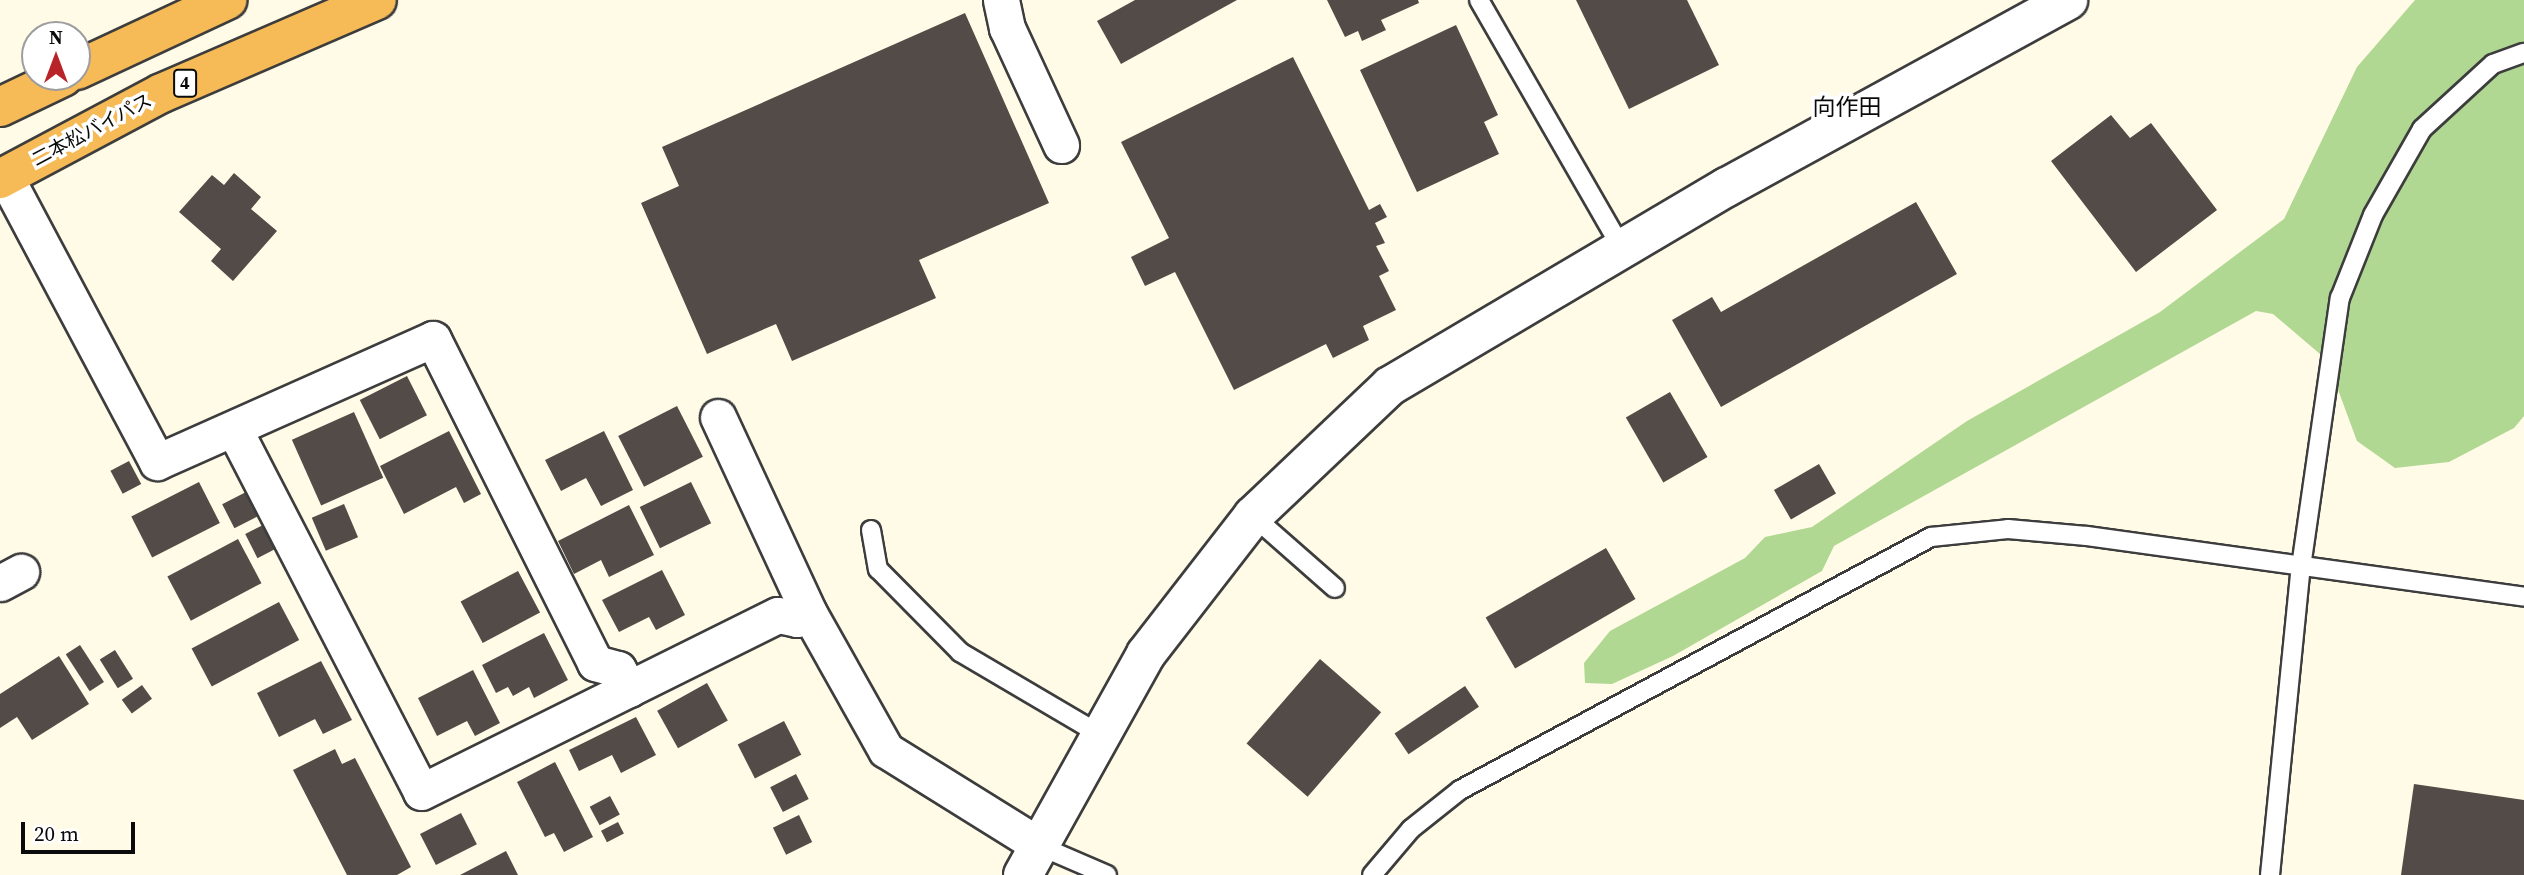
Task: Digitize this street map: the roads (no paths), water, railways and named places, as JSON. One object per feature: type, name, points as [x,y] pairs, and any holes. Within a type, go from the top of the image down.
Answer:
[{"type":"highway","points":[[91,63],[226,0]]},
{"type":"highway","name":"二本松バイパス","points":[[3,177],[162,93],[377,0]]},
{"type":"highway","points":[[0,107],[34,91]]},
{"type":"street","points":[[1001,0],[1007,28],[1061,145]]},
{"type":"street","points":[[718,417],[809,613],[886,750],[1031,861],[1146,654],[1253,516],[1390,386],[1622,249],[2068,0]]},
{"type":"street","points":[[3,177],[157,463],[433,339],[595,663],[618,669],[629,689]]},
{"type":"street","points":[[234,429],[421,792],[778,615],[797,620],[809,613]]},
{"type":"lane","points":[[1479,0],[1622,249]]},
{"type":"lane","points":[[2270,875],[2301,567],[2340,298],[2373,215],[2422,129],[2493,64],[2524,53]]},
{"type":"lane","points":[[1253,516],[1335,588]]},
{"type":"lane","points":[[1372,875],[1411,828],[1460,790],[1931,537],[2008,529],[2524,597]]},
{"type":"lane","points":[[871,530],[878,569],[960,652],[1101,735]]},
{"type":"lane","points":[[1031,861],[1107,875]]},
{"type":"district","name":"向作田","points":[[1847,107]]}]
